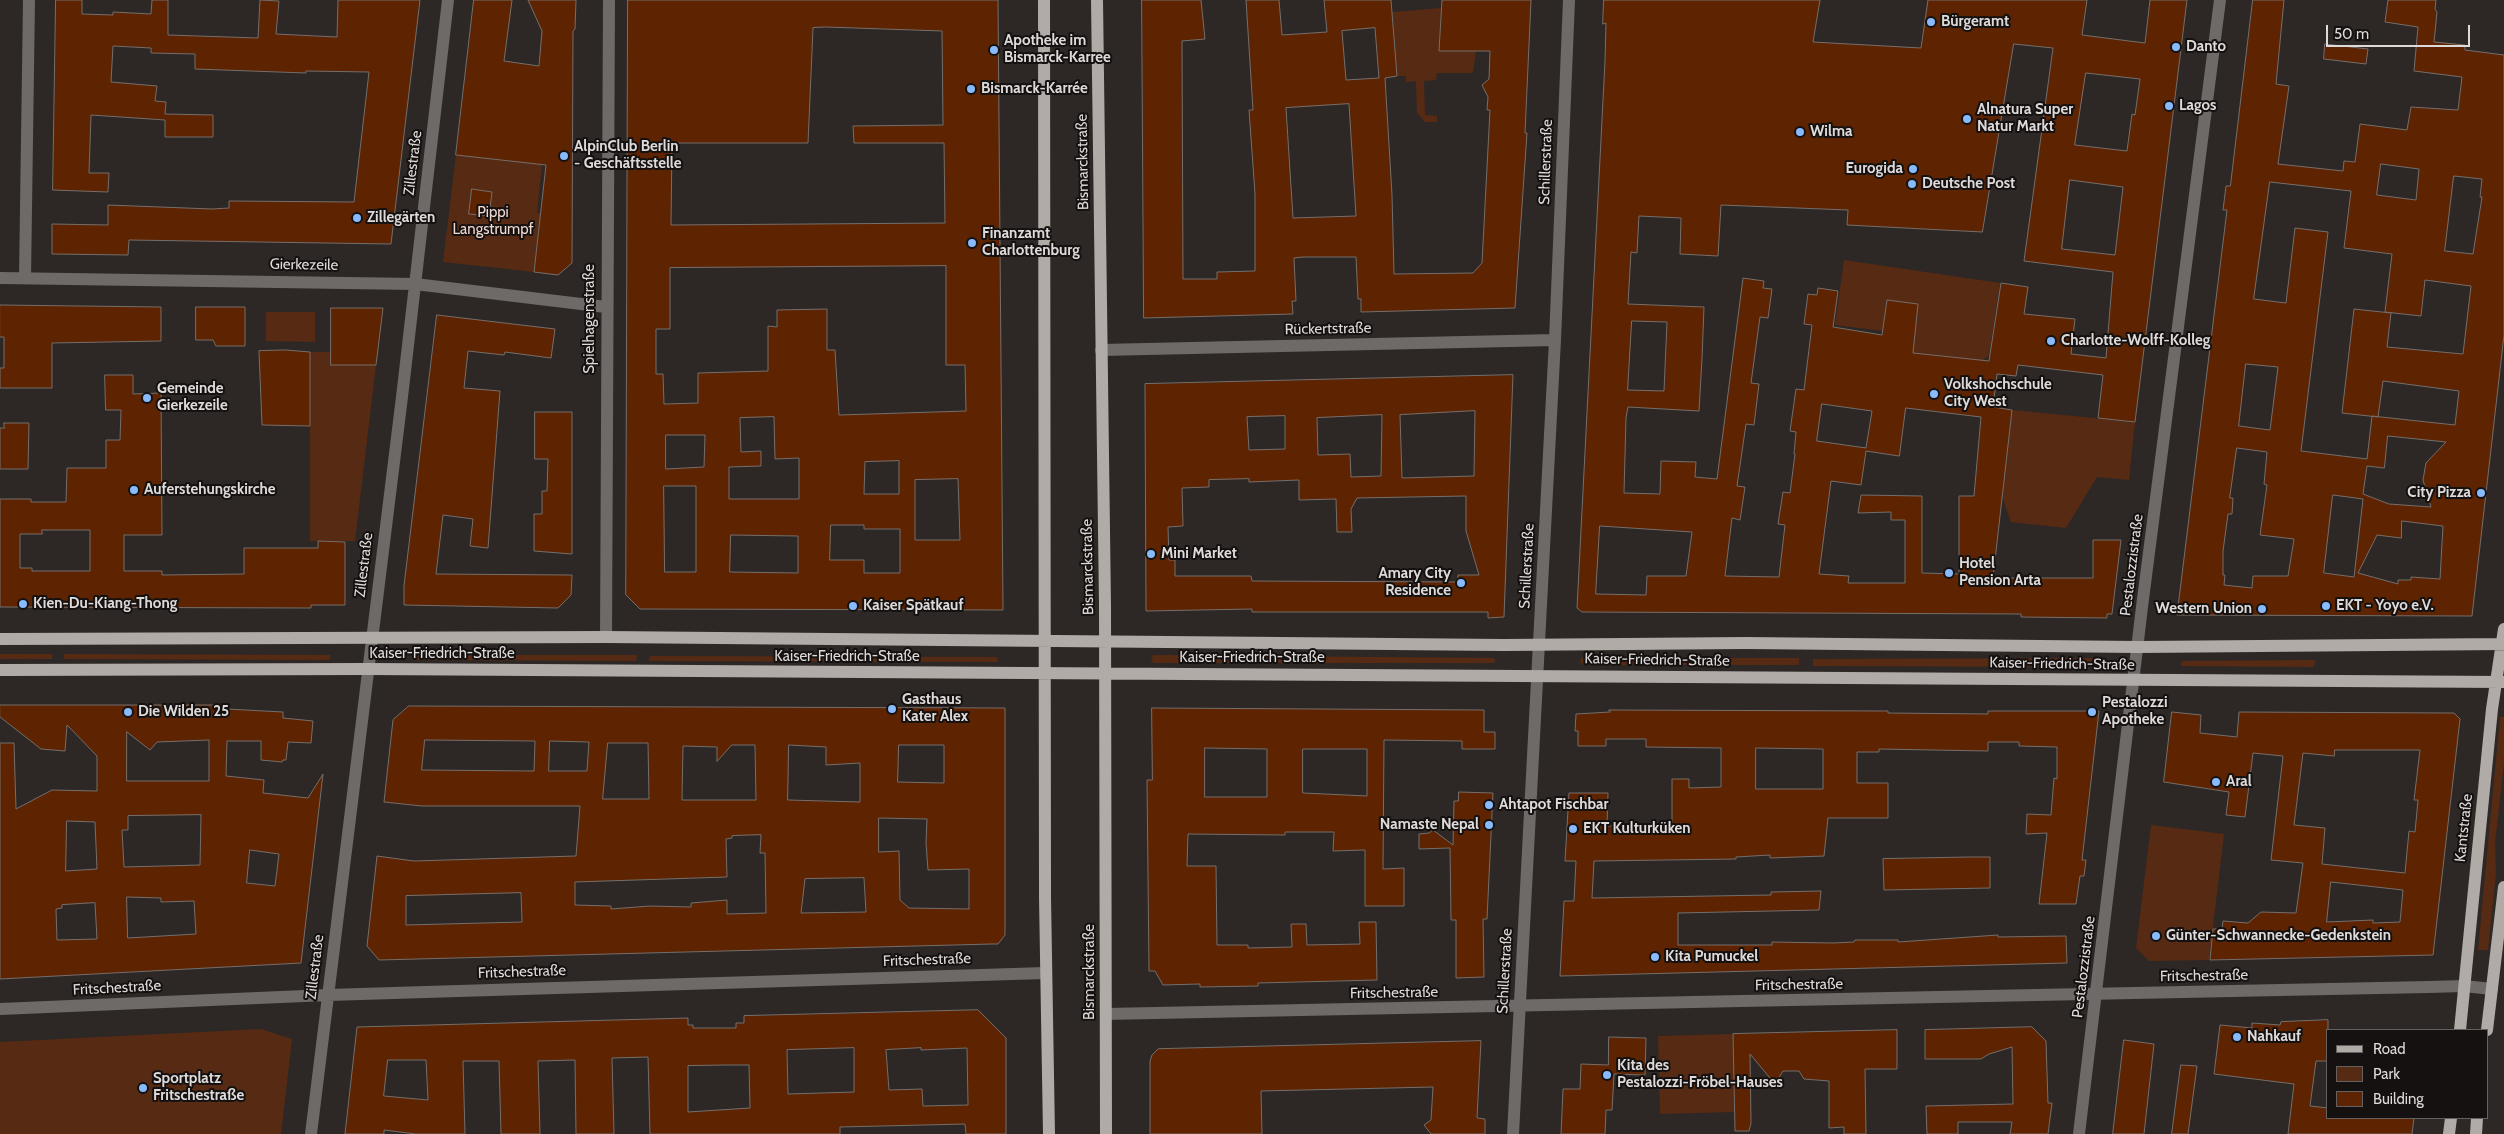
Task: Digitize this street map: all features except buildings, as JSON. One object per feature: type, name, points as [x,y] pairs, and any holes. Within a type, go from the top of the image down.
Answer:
[{"type":"main road","points":[[1044,0],[1048,1134]]},
{"type":"main road","name":"Bismarckstraße","points":[[1097,0],[1105,642],[1106,1134]]},
{"type":"main road","name":"Kantstraße","points":[[2460,1029],[2500,683],[2504,629]]},
{"type":"main road","name":"Kaiser-Friedrich-Straße","points":[[0,639],[606,637],[1540,645],[2138,646],[2503,644]]},
{"type":"main road","name":"Kaiser-Friedrich-Straße","points":[[0,670],[1538,676],[2500,683]]},
{"type":"main road","points":[[2487,1029],[2504,887]]},
{"type":"main road","points":[[2449,1134],[2450,1119]]},
{"type":"main road","points":[[2476,1134],[2477,1119]]},
{"type":"street","points":[[25,278],[29,0]]},
{"type":"street","name":"Zillestraße","points":[[311,1134],[448,0]]},
{"type":"street","name":"Spielhagenstraße","points":[[606,637],[606,307],[609,0]]},
{"type":"street","name":"Schillerstraße","points":[[1513,1134],[1518,1008],[1556,340],[1570,0]]},
{"type":"street","name":"Pestalozzistraße","points":[[2079,1134],[2138,646],[2220,0]]},
{"type":"street","name":"Gierkezeile","points":[[0,278],[415,284],[606,307]]},
{"type":"street","name":"Rückertstraße","points":[[1101,350],[1556,340]]},
{"type":"street","name":"Fritschestraße","points":[[0,1009],[328,995],[1046,974]]},
{"type":"street","name":"Fritschestraße","points":[[1106,1014],[1518,1008],[2464,986],[2492,989]]},
{"type":"green space","points":[[1441,8],[1439,51],[1476,51],[1473,73],[1437,73],[1436,80],[1424,81],[1425,115],[1437,116],[1437,122],[1425,122],[1417,113],[1416,81],[1406,82],[1406,76],[1397,76],[1392,12]]},
{"type":"green space","name":"Pippi Langstrumpf","points":[[456,155],[542,164],[537,213],[540,213],[534,272],[443,262]]},
{"type":"green space","points":[[1844,260],[2000,283],[1989,355],[1982,361],[1912,354],[1918,304],[1887,300],[1883,331],[1835,325]]},
{"type":"green space","points":[[266,312],[315,312],[315,342],[266,341]]},
{"type":"green space","points":[[310,352],[331,352],[331,365],[376,365],[355,541],[310,541]]},
{"type":"green space","points":[[2012,410],[2135,422],[2129,480],[2097,477],[2066,528],[2011,522],[2002,496]]},
{"type":"green space","points":[[0,654],[52,654],[52,659],[0,659]]},
{"type":"green space","points":[[64,654],[330,655],[330,660],[64,659]]},
{"type":"green space","points":[[412,655],[637,655],[636,661],[412,660]]},
{"type":"green space","points":[[1154,655],[1492,658],[1496,660],[1494,663],[1153,663],[1151,658]]},
{"type":"green space","points":[[650,656],[997,657],[998,662],[649,661]]},
{"type":"green space","points":[[1581,658],[1799,658],[1799,665],[1583,665],[1580,662]]},
{"type":"green space","points":[[2096,658],[2097,666],[2095,667],[1813,666],[1813,659]]},
{"type":"green space","points":[[2184,661],[2316,661],[2313,667],[2181,666],[2181,662]]},
{"type":"green space","points":[[2500,717],[2504,717],[2504,763],[2495,843],[2496,873],[2488,950],[2478,950]]},
{"type":"green space","points":[[2151,825],[2224,834],[2209,960],[2149,961],[2136,948]]},
{"type":"green space","name":"Sportplatz Fritschestraße","points":[[261,1029],[292,1039],[281,1134],[0,1134],[0,1042]]},
{"type":"green space","points":[[1733,1034],[1734,1112],[1660,1114],[1658,1036]]},
{"type":"place","name":"Bürgeramt","points":[[1931,22]]},
{"type":"place","name":"Danto","points":[[2176,47]]},
{"type":"place","name":"Apotheke im Bismarck-Karree","points":[[994,50]]},
{"type":"place","name":"Bismarck-Karrée","points":[[971,89]]},
{"type":"place","name":"Lagos","points":[[2169,106]]},
{"type":"place","name":"Alnatura Super Natur Markt","points":[[1967,119]]},
{"type":"place","name":"Wilma","points":[[1800,132]]},
{"type":"place","name":"AlpinClub Berlin - Geschäftsstelle","points":[[564,156]]},
{"type":"place","name":"Eurogida","points":[[1913,169]]},
{"type":"place","name":"Deutsche Post","points":[[1912,184]]},
{"type":"place","name":"Zillegärten","points":[[357,218]]},
{"type":"place","name":"Finanzamt Charlottenburg","points":[[972,243]]},
{"type":"place","name":"Charlotte-Wolff-Kolleg","points":[[2051,341]]},
{"type":"place","name":"Volkshochschule City West","points":[[1934,394]]},
{"type":"place","name":"Gemeinde Gierkezeile","points":[[147,398]]},
{"type":"place","name":"Auferstehungskirche","points":[[134,490]]},
{"type":"place","name":"City Pizza","points":[[2481,493]]},
{"type":"place","name":"Mini Market","points":[[1151,554]]},
{"type":"place","name":"Hotel Pension Arta","points":[[1949,573]]},
{"type":"place","name":"Amary City Residence","points":[[1461,583]]},
{"type":"place","name":"Kien-Du-Kiang-Thong","points":[[23,604]]},
{"type":"place","name":"Kaiser Spätkauf","points":[[853,606]]},
{"type":"place","name":"EKT - Yoyo e.V.","points":[[2326,606]]},
{"type":"place","name":"Western Union","points":[[2262,609]]},
{"type":"place","name":"Gasthaus Kater Alex","points":[[892,709]]},
{"type":"place","name":"Die Wilden 25","points":[[128,712]]},
{"type":"place","name":"Pestalozzi Apotheke","points":[[2092,712]]},
{"type":"place","name":"Aral","points":[[2216,782]]},
{"type":"place","name":"Ahtapot Fischbar","points":[[1489,805]]},
{"type":"place","name":"Namaste Nepal","points":[[1489,825]]},
{"type":"place","name":"EKT Kulturküken","points":[[1573,829]]},
{"type":"place","name":"Günter-Schwannecke-Gedenkstein","points":[[2156,936]]},
{"type":"place","name":"Kita Pumuckel","points":[[1655,957]]},
{"type":"place","name":"Nahkauf","points":[[2237,1037]]},
{"type":"place","name":"Kita des Pestalozzi-Fröbel-Hauses","points":[[1607,1075]]},
{"type":"place","name":"Sportplatz Fritschestraße","points":[[143,1088]]}]
